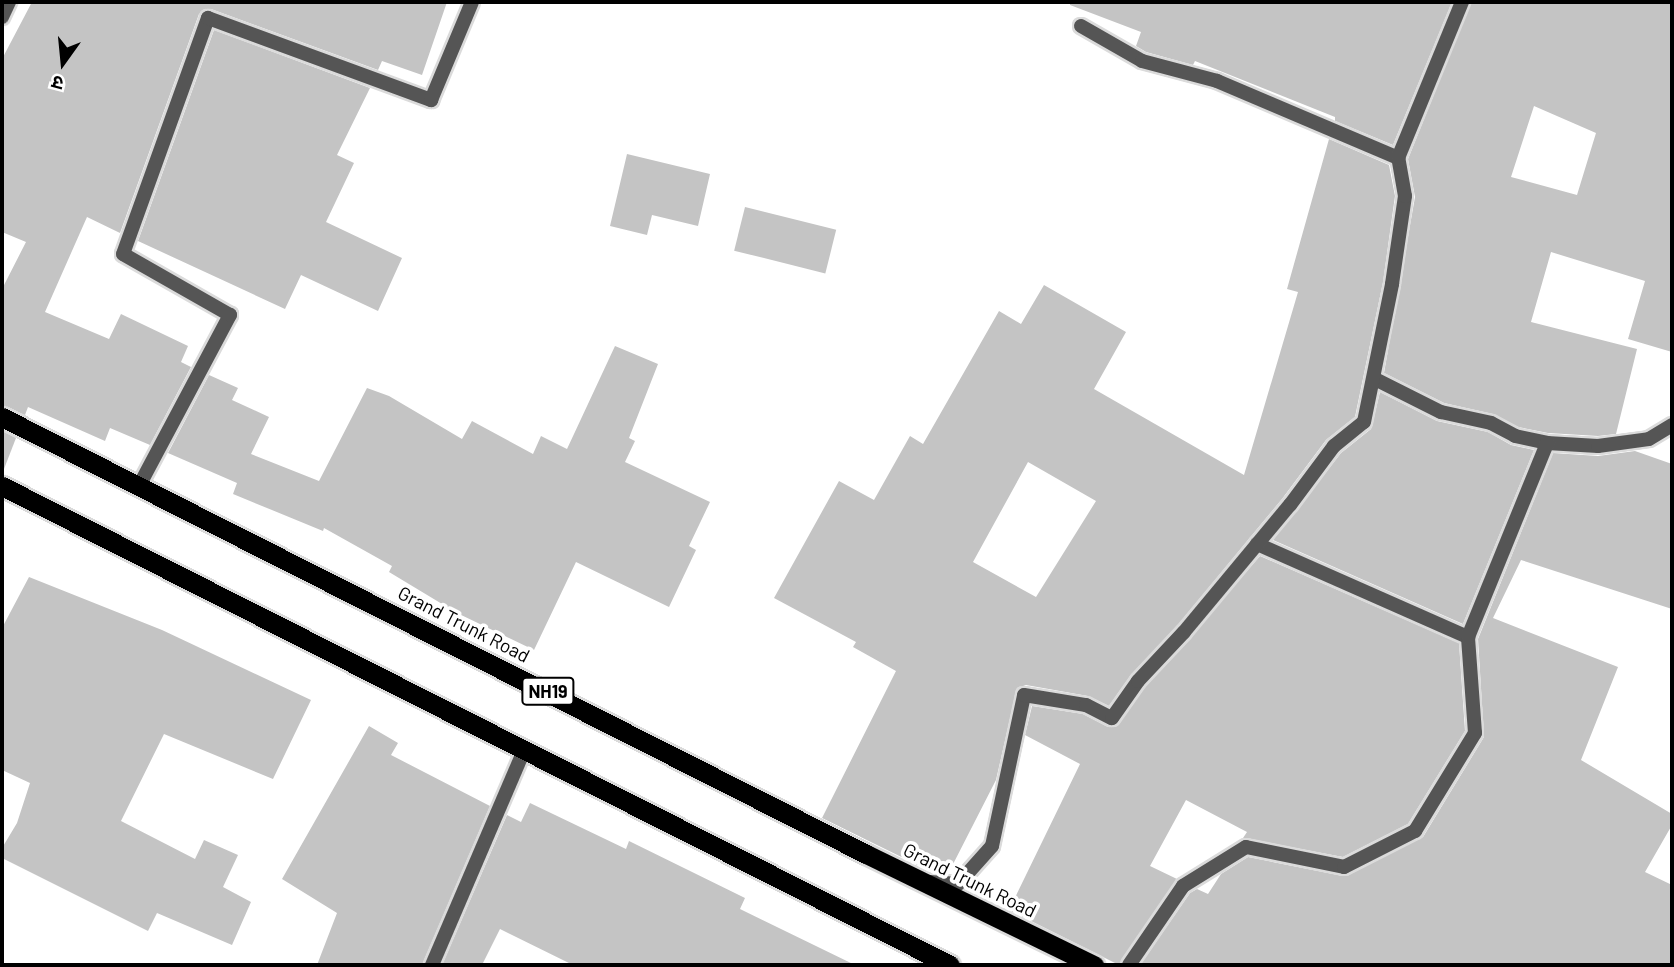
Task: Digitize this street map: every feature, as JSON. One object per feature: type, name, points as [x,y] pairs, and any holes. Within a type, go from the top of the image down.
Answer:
[{"type":"highway","name":"Grand Trunk Road","points":[[2,417],[921,881],[1094,965]]},
{"type":"highway","points":[[2,486],[950,965]]},
{"type":"street","points":[[2,17],[9,2]]},
{"type":"street","points":[[139,486],[230,315],[123,254],[208,18],[431,100],[472,2]]},
{"type":"street","points":[[921,881],[958,884],[992,846],[1024,695],[1086,705],[1112,718],[1138,681],[1258,544],[1334,446],[1364,422],[1374,379],[1405,196],[1398,158],[1462,2]]},
{"type":"street","points":[[1081,26],[1142,61],[1217,81],[1398,158]]},
{"type":"street","points":[[1374,379],[1441,412],[1491,423],[1515,436],[1547,443],[1598,446],[1649,439],[1672,425]]},
{"type":"street","points":[[1129,965],[1183,886],[1246,847],[1344,867],[1415,831],[1475,733],[1468,637],[1547,443]]},
{"type":"street","points":[[1258,544],[1468,637]]},
{"type":"street","points":[[432,965],[524,750]]},
{"type":"building","points":[[32,2],[447,2],[422,75],[382,61],[378,70],[211,9],[199,14],[120,233],[87,217],[45,312],[109,339],[121,314],[188,346],[181,362],[191,367],[150,445],[110,428],[105,441],[28,407],[25,415],[2,405],[2,289],[26,242],[2,232],[2,59]]},
{"type":"building","points":[[1070,2],[1452,2],[1393,145],[1335,121],[1335,117],[1195,61],[1193,65],[1146,52],[1136,46],[1141,32],[1070,5]]},
{"type":"building","points":[[1471,2],[1672,2],[1672,352],[1628,339],[1645,281],[1551,252],[1531,322],[1637,349],[1616,434],[1598,436],[1548,433],[1518,427],[1493,414],[1444,403],[1384,373],[1415,197],[1408,159]],"holes":[[[1534,106],[1596,133],[1577,195],[1511,177]]]},
{"type":"building","points":[[214,30],[370,88],[337,155],[354,163],[326,222],[402,258],[378,311],[301,275],[285,309],[138,241]]},
{"type":"building","points":[[1329,139],[1389,165],[1395,196],[1383,282],[1355,417],[1326,440],[1282,499],[1177,626],[1131,675],[1109,706],[1088,696],[1026,685],[1017,688],[996,780],[948,874],[932,872],[822,818],[896,671],[853,647],[856,642],[774,598],[839,481],[874,500],[910,436],[923,444],[999,311],[1021,324],[1044,285],[1126,332],[1094,389],[1244,475],[1298,292],[1287,289]],"holes":[[[1028,462],[1096,501],[1036,597],[973,562]]]},
{"type":"building","points":[[627,154],[710,174],[698,226],[652,215],[647,235],[610,226]]},
{"type":"building","points":[[745,207],[836,230],[825,273],[734,251]]},
{"type":"building","points":[[615,346],[658,364],[629,438],[635,441],[625,462],[710,502],[689,546],[696,550],[669,607],[576,562],[534,650],[457,613],[389,572],[392,566],[324,528],[323,531],[233,494],[237,483],[168,453],[209,375],[238,388],[232,400],[269,417],[251,454],[319,481],[367,388],[389,396],[462,439],[472,421],[533,454],[541,436],[567,449]]},
{"type":"building","points":[[1380,392],[1437,421],[1488,432],[1511,445],[1534,450],[1463,624],[1273,540],[1341,453],[1371,429]]},
{"type":"building","points":[[2,431],[16,438],[4,469],[2,468]]},
{"type":"building","points":[[1635,451],[1672,464],[1672,609],[1521,560],[1493,618],[1618,667],[1581,760],[1672,814],[1672,825],[1645,872],[1672,885],[1672,965],[1140,965],[1190,893],[1197,889],[1208,894],[1221,874],[1248,857],[1343,876],[1423,837],[1484,737],[1478,639],[1553,453],[1598,456]]},
{"type":"building","points":[[1260,556],[1459,643],[1465,731],[1408,824],[1343,857],[1243,838],[1247,832],[1186,800],[1150,866],[1177,879],[1119,965],[1009,910],[1080,764],[1025,735],[1032,706],[1083,714],[1108,727],[1117,726],[1145,687]]},
{"type":"building","points":[[29,577],[162,630],[311,700],[273,779],[164,734],[121,821],[195,859],[204,840],[238,855],[223,887],[251,902],[232,945],[157,913],[148,931],[2,858],[2,848],[17,823],[30,783],[2,770],[2,628]]},
{"type":"building","points":[[369,726],[398,743],[391,755],[490,806],[422,965],[317,965],[337,913],[282,879]]},
{"type":"building","points":[[530,803],[626,849],[629,841],[745,898],[740,909],[855,965],[573,965],[500,929],[482,965],[442,965],[507,815],[521,822]]}]
